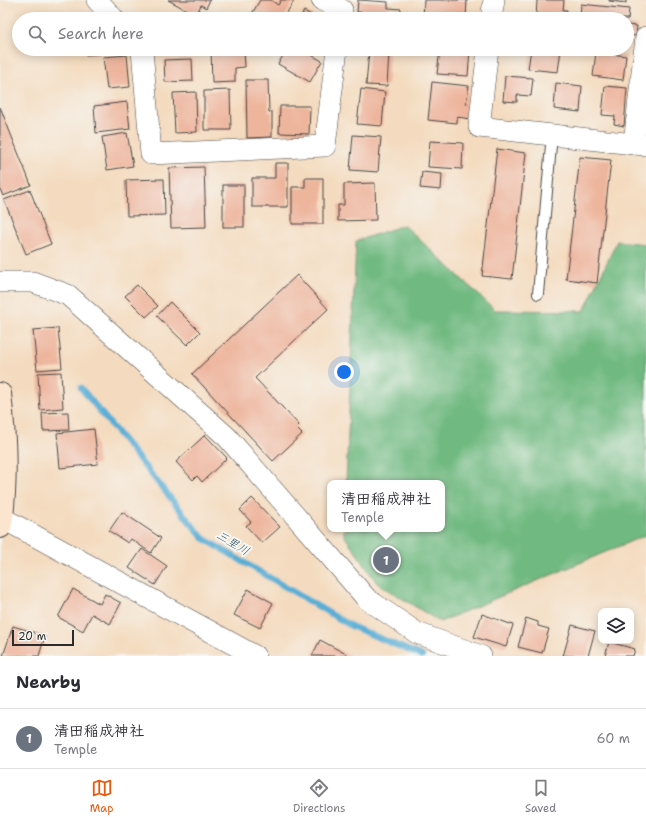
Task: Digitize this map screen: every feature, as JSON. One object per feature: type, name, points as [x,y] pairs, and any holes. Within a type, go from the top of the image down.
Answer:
[{"type":"street","points":[[97,0],[108,12]]},
{"type":"street","points":[[322,0],[342,10]]},
{"type":"street","points":[[493,12],[494,0]]},
{"type":"street","points":[[487,56],[480,127],[640,145],[646,37]]},
{"type":"street","points":[[143,56],[151,154],[325,146],[336,56]]},
{"type":"street","points":[[0,282],[33,282],[68,295],[227,437],[367,599],[417,633],[481,656]]},
{"type":"street","points":[[0,394],[5,477],[1,522],[256,656]]},
{"type":"lane","points":[[538,294],[552,134]]},
{"type":"green space","points":[[404,225],[495,310],[584,311],[617,241],[646,244],[646,535],[440,622],[377,583],[344,535],[344,532],[445,532],[445,480],[346,480],[356,241]]},
{"type":"building","points":[[168,0],[210,0],[206,8],[201,5],[198,12],[190,12]]},
{"type":"building","points":[[260,0],[271,0],[278,5],[281,0],[294,1],[287,12],[253,12]]},
{"type":"building","points":[[358,0],[388,2],[388,8],[401,9],[401,12],[357,12]]},
{"type":"building","points":[[424,0],[467,0],[466,12],[423,12]]},
{"type":"building","points":[[537,0],[564,0],[563,10],[567,10],[567,12],[536,12]]},
{"type":"building","points":[[626,0],[626,3],[609,1]]},
{"type":"building","points":[[581,4],[629,9],[629,12],[580,12]]},
{"type":"building","points":[[634,26],[637,26],[636,36],[634,36]]},
{"type":"building","points":[[127,56],[130,87],[107,89],[103,57]]},
{"type":"building","points":[[211,56],[244,56],[245,67],[235,68],[235,82],[212,83]]},
{"type":"building","points":[[283,56],[313,56],[322,61],[310,82],[278,64]]},
{"type":"building","points":[[369,56],[389,56],[387,86],[366,85]]},
{"type":"building","points":[[439,56],[469,56],[468,76],[437,74]]},
{"type":"building","points":[[530,56],[560,56],[558,72],[528,69]]},
{"type":"building","points":[[596,56],[626,56],[623,80],[593,76]]},
{"type":"building","points":[[192,59],[193,81],[165,82],[164,60]]},
{"type":"building","points":[[505,76],[533,78],[531,96],[517,95],[517,102],[503,101]]},
{"type":"building","points":[[246,80],[268,80],[269,112],[272,112],[272,137],[247,138]]},
{"type":"building","points":[[432,82],[469,86],[466,104],[473,105],[471,119],[457,117],[457,123],[428,120]]},
{"type":"building","points":[[556,83],[582,86],[580,112],[554,109]]},
{"type":"building","points":[[605,86],[627,88],[624,126],[614,124],[615,116],[602,115]]},
{"type":"building","points":[[361,89],[385,92],[382,126],[357,124]]},
{"type":"building","points":[[230,90],[231,130],[204,130],[204,91]]},
{"type":"building","points":[[196,92],[197,132],[175,133],[173,93]]},
{"type":"building","points":[[127,102],[130,129],[96,133],[94,106]]},
{"type":"building","points":[[280,106],[310,106],[309,134],[279,133]]},
{"type":"building","points":[[0,107],[31,185],[3,196],[0,189]]},
{"type":"building","points":[[127,133],[133,166],[107,170],[102,137]]},
{"type":"building","points":[[353,135],[381,137],[378,172],[350,170]]},
{"type":"building","points":[[430,141],[463,143],[462,169],[428,167]]},
{"type":"building","points":[[497,149],[526,153],[512,279],[482,276]]},
{"type":"building","points":[[580,157],[611,160],[597,283],[566,279]]},
{"type":"building","points":[[275,163],[288,163],[288,207],[252,207],[252,178],[275,178]]},
{"type":"building","points":[[204,167],[206,227],[171,228],[169,168]]},
{"type":"building","points":[[422,172],[442,174],[441,190],[420,188]]},
{"type":"building","points":[[305,178],[323,178],[323,224],[292,224],[292,187],[305,187]]},
{"type":"building","points":[[164,179],[165,215],[127,216],[126,180]]},
{"type":"building","points":[[375,183],[376,220],[338,221],[338,205],[344,205],[344,184]]},
{"type":"building","points":[[223,185],[244,185],[244,227],[223,227]]},
{"type":"building","points":[[30,190],[51,244],[26,254],[4,200]]},
{"type":"building","points":[[297,275],[328,309],[255,378],[299,425],[296,428],[302,434],[273,461],[192,374]]},
{"type":"building","points":[[137,285],[158,306],[146,317],[125,296]]},
{"type":"building","points":[[170,302],[200,332],[187,345],[157,316]]},
{"type":"building","points":[[58,328],[62,368],[37,370],[33,330]]},
{"type":"building","points":[[61,372],[63,408],[40,410],[38,373]]},
{"type":"building","points":[[68,412],[69,430],[43,431],[42,413]]},
{"type":"building","points":[[94,429],[98,464],[60,468],[57,433]]},
{"type":"building","points":[[205,435],[227,458],[202,482],[197,476],[193,480],[176,462]]},
{"type":"building","points":[[252,498],[280,527],[262,543],[246,526],[251,522],[240,510]]},
{"type":"building","points":[[122,512],[161,538],[151,553],[131,539],[128,543],[109,531]]},
{"type":"building","points":[[142,549],[167,566],[155,585],[129,568]]},
{"type":"building","points":[[73,589],[100,604],[105,594],[121,603],[110,624],[92,614],[83,631],[58,617]]},
{"type":"building","points":[[248,589],[273,603],[260,628],[234,615]]},
{"type":"building","points":[[482,614],[513,625],[506,647],[474,637]]},
{"type":"building","points":[[526,618],[538,622],[538,626],[549,629],[542,653],[518,647]]},
{"type":"building","points":[[572,625],[595,631],[588,656],[563,656]]},
{"type":"building","points":[[13,626],[45,636],[39,656],[3,656]]},
{"type":"building","points":[[320,640],[350,656],[312,656]]},
{"type":"building","points":[[608,644],[616,644],[635,649],[633,656],[605,656]]},
{"type":"waterway","name":"三里川","points":[[81,388],[203,538],[351,626],[422,656]]},
{"type":"place","name":"清田稲成神社","points":[[386,560]]}]
